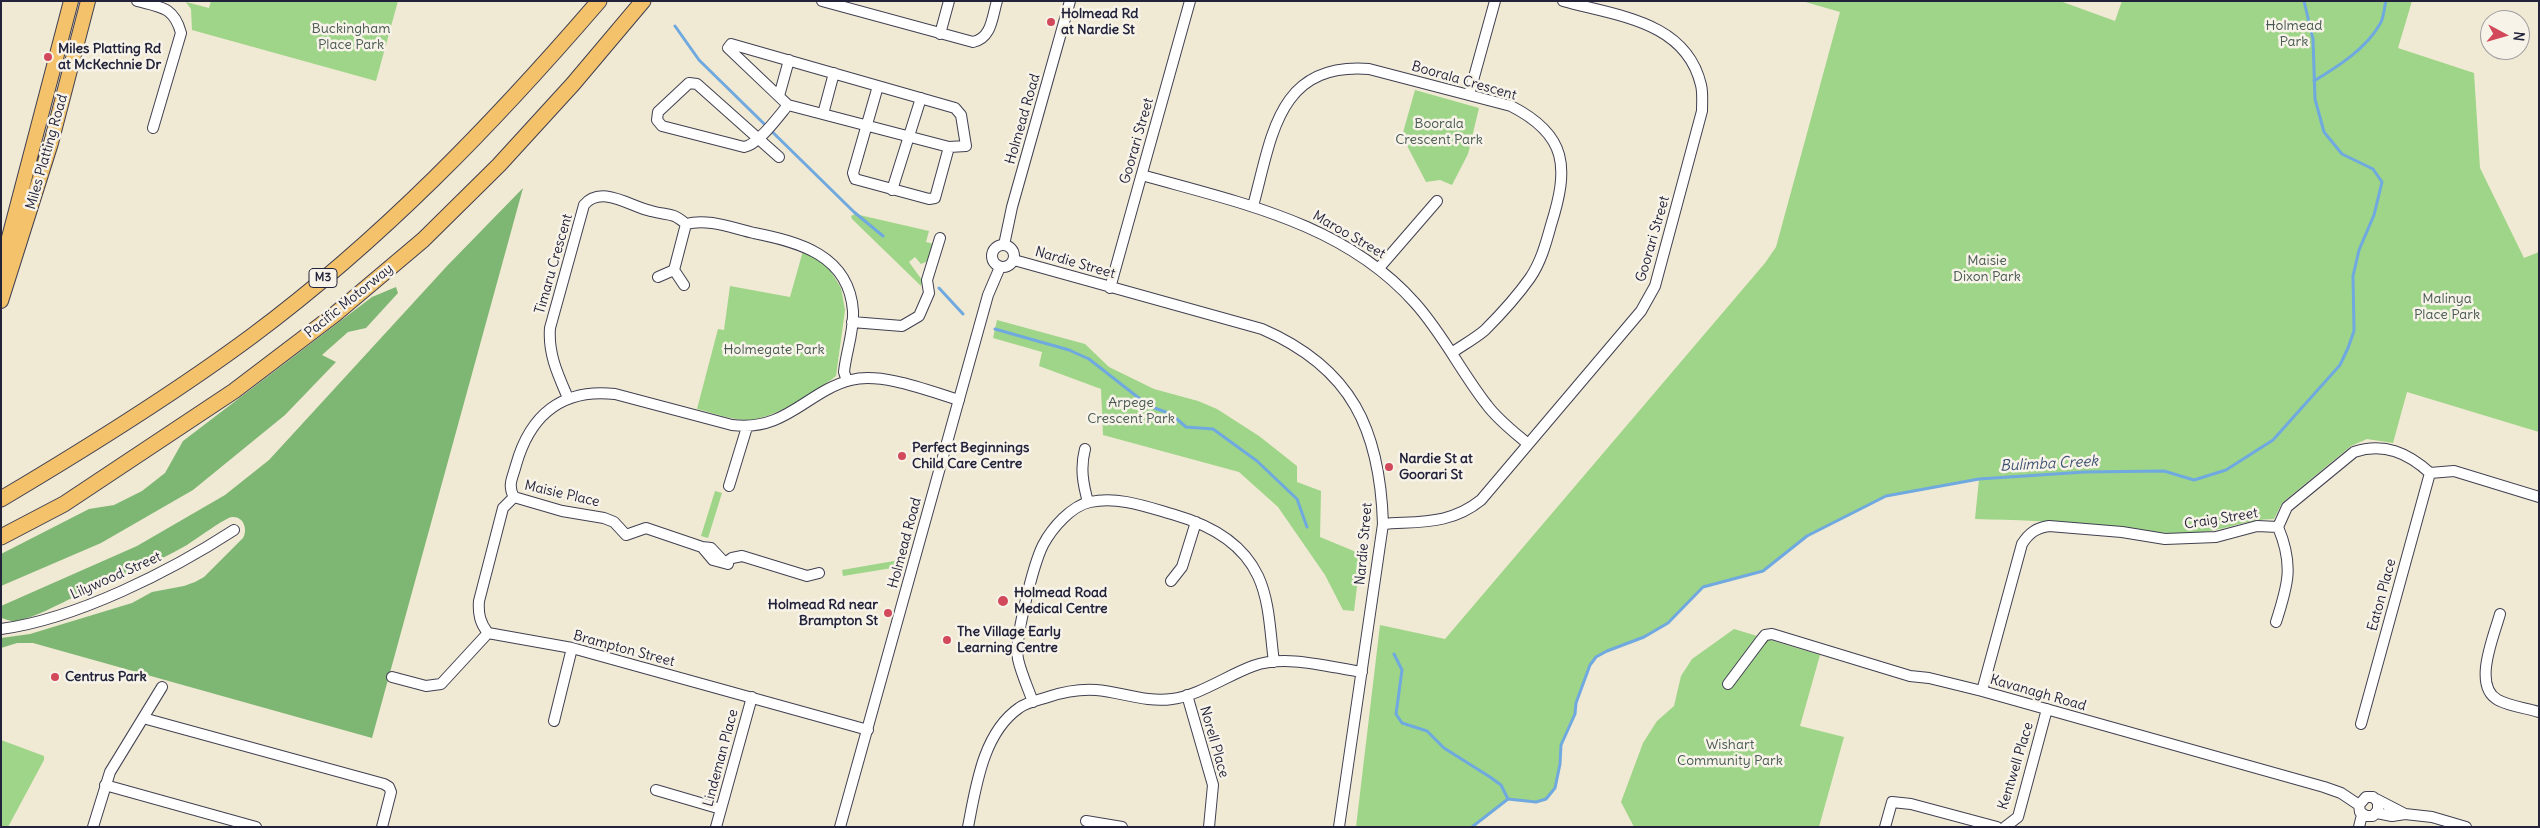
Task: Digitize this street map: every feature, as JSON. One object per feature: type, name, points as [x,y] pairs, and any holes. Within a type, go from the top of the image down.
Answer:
[{"type":"highway","name":"M3","points":[[1,499],[99,441],[175,391],[253,336],[333,270],[408,205],[472,143],[543,67],[599,1]]},
{"type":"highway","name":"Pacific Motorway","points":[[1,536],[64,504],[234,391],[334,315],[423,240],[499,164],[573,84],[643,1]]},
{"type":"main road","name":"Miles Platting Road","points":[[1,268],[70,1]]},
{"type":"main road","name":"Miles Platting Road","points":[[1,301],[51,143],[88,1]]},
{"type":"street","points":[[137,1],[167,9],[177,18],[181,32],[153,128]]},
{"type":"street","points":[[822,1],[974,42],[982,40],[988,34],[997,1]]},
{"type":"street","points":[[940,34],[949,1]]},
{"type":"street","name":"Holmead Road","points":[[1004,245],[1012,207],[1070,1]]},
{"type":"street","name":"Goorari Street","points":[[1110,288],[1190,1]]},
{"type":"street","points":[[1469,95],[1495,1]]},
{"type":"street","name":"Goorari Street","points":[[1383,524],[1446,519],[1466,512],[1480,500],[1641,311],[1655,286],[1702,111],[1702,86],[1693,62],[1676,40],[1650,25],[1563,1]]},
{"type":"street","points":[[732,44],[789,60],[955,108],[961,115],[966,146],[949,147],[788,105],[728,48],[728,45],[732,44]]},
{"type":"street","points":[[779,96],[789,60]]},
{"type":"street","name":"Boorala Crescent","points":[[1253,206],[1276,123],[1286,103],[1297,90],[1314,77],[1330,70],[1347,68],[1368,69],[1511,106],[1542,126],[1552,138],[1559,155],[1562,174],[1559,199],[1541,258],[1530,278],[1484,330],[1453,352]]},
{"type":"street","points":[[823,114],[834,73]]},
{"type":"street","points":[[779,158],[761,136],[697,84],[689,83],[658,112],[657,120],[662,126],[744,147],[752,146],[761,136],[771,124],[788,105]]},
{"type":"street","points":[[878,86],[853,173],[854,179],[929,199],[934,198],[949,147]]},
{"type":"street","points":[[892,190],[921,98]]},
{"type":"street","name":"Maroo Street","points":[[1142,174],[1253,206],[1308,226],[1360,254],[1379,268],[1416,303],[1453,352],[1488,407],[1528,444]]},
{"type":"street","name":"Timaru Crescent","points":[[568,398],[556,371],[549,339],[550,328],[584,205],[588,200],[604,196],[661,213],[677,224],[686,224]]},
{"type":"street","points":[[1379,268],[1438,201]]},
{"type":"street","points":[[684,285],[674,270],[686,224],[694,227],[716,225],[801,244],[830,262],[847,286],[853,311],[847,362],[849,380]]},
{"type":"street","points":[[852,322],[902,326],[919,316],[929,293],[927,280],[940,238]]},
{"type":"street","points":[[1004,245],[1012,250],[1014,260],[1007,267],[1000,267],[994,263],[992,252],[997,246],[1004,245]]},
{"type":"street","name":"Nardie Street","points":[[1014,260],[1262,330],[1288,341],[1316,360],[1338,382],[1368,430],[1377,460],[1382,487],[1383,524],[1339,827]]},
{"type":"street","name":"Holmead Road","points":[[840,827],[988,295],[1000,267]]},
{"type":"street","points":[[658,277],[674,270]]},
{"type":"street","points":[[392,677],[426,686],[441,684],[488,633],[482,625],[478,613],[479,601],[502,518],[503,508],[514,497],[510,484],[527,434],[549,410],[568,398],[602,392],[615,394],[732,425],[747,427],[772,421],[849,380],[888,381],[959,400]]},
{"type":"street","points":[[729,486],[747,427]]},
{"type":"street","name":"Craig Street","points":[[1982,691],[2022,544],[2028,535],[2039,527],[2049,526],[2122,532],[2165,539],[2193,539],[2216,536],[2257,526],[2278,527],[2287,507],[2354,452],[2367,448],[2400,452],[2414,459],[2430,473]]},
{"type":"street","points":[[1085,449],[1082,470],[1088,502]]},
{"type":"street","points":[[2430,473],[2454,471],[2539,497]]},
{"type":"street","name":"Eaton Place","points":[[2361,724],[2430,473]]},
{"type":"street","name":"Maisie Place","points":[[514,497],[562,511],[604,518],[614,522],[626,535],[646,528],[654,530],[702,547],[713,560],[732,565],[754,561],[807,576],[819,572]]},
{"type":"street","points":[[1033,702],[1018,658],[1017,634],[1042,546],[1051,531],[1068,515],[1088,502],[1111,500],[1131,503],[1196,522],[1225,537],[1244,554],[1258,576],[1266,600],[1274,662]]},
{"type":"street","points":[[1171,581],[1182,567],[1196,522]]},
{"type":"street","points":[[2276,622],[2289,576],[2289,560],[2278,527]]},
{"type":"street","name":"Lilywood Street","points":[[1,629],[30,625],[85,606],[177,564],[234,530]]},
{"type":"street","points":[[2500,614],[2484,674],[2489,693],[2498,700],[2539,712]]},
{"type":"street","name":"Brampton Street","points":[[488,633],[572,648],[868,730]]},
{"type":"street","name":"Kavanagh Road","points":[[1728,684],[1765,635],[1772,634],[1910,676],[1929,678],[1982,691],[2324,787],[2341,793],[2366,816],[2375,814],[2392,816],[2405,814],[2432,817],[2466,827]]},
{"type":"street","points":[[554,721],[572,648]]},
{"type":"street","points":[[968,827],[975,793],[988,750],[997,730],[1020,707],[1080,690],[1096,690],[1157,700],[1173,699],[1254,665],[1274,662],[1294,662],[1362,672]]},
{"type":"street","points":[[93,827],[105,785],[162,687]]},
{"type":"street","name":"Norell Place","points":[[1187,694],[1213,785],[1208,827]]},
{"type":"street","name":"Lindeman Place","points":[[716,827],[752,697]]},
{"type":"street","name":"Kentwell Place","points":[[2005,827],[2018,817],[2047,710]]},
{"type":"street","points":[[143,718],[384,784],[389,787],[391,792],[382,827]]},
{"type":"street","points":[[105,785],[256,827]]},
{"type":"street","points":[[656,790],[721,809]]},
{"type":"street","points":[[2359,827],[2362,815],[2359,808],[2366,797],[2376,799],[2379,806],[2369,827]]},
{"type":"street","name":"Kavanagh Road","points":[[2376,799],[2405,814]]},
{"type":"street","name":"Kentwell Place","points":[[1885,827],[1892,802],[1911,804],[1997,827]]},
{"type":"street","points":[[1086,821],[1122,827]]},
{"type":"green space","name":"Buckingham Place Park","points":[[211,1],[398,1],[376,81],[192,30],[191,9],[186,2],[209,8]]},
{"type":"green space","name":"Maisie Dixon Park","points":[[1802,1],[2060,1],[2115,21],[2122,1],[2412,1],[2398,48],[2474,73],[2480,168],[2524,258],[2539,252],[2539,432],[2407,392],[2393,443],[2367,439],[2351,446],[2282,503],[2274,519],[2253,521],[2203,532],[2167,533],[2093,525],[1975,519],[1979,479],[1886,496],[1807,536],[1763,571],[1703,587],[1668,623],[1644,637],[1596,657],[1590,665],[1576,702],[1575,714],[1561,745],[1560,764],[1555,788],[1546,799],[1536,802],[1508,799],[1472,827],[1356,827],[1380,625],[1445,639],[1765,263],[1776,247],[1840,12]]},
{"type":"green space","name":"Boorala Crescent Park","points":[[1415,90],[1479,108],[1468,154],[1452,185],[1440,180],[1426,182],[1402,136]]},
{"type":"green space","points":[[523,188],[372,738],[33,643],[17,643],[1,648],[1,638],[30,634],[132,603],[152,592],[184,586],[204,577],[243,538],[244,524],[236,517],[229,518],[187,545],[160,559],[39,614],[16,621],[1,618],[1,606],[137,546],[225,495],[269,460],[447,266]]},
{"type":"green space","points":[[855,214],[929,231],[926,242],[934,244],[928,261],[921,264],[915,257],[909,262],[922,280],[921,286],[852,219],[851,216]]},
{"type":"green space","name":"Holmegate Park","points":[[803,251],[827,265],[841,288],[845,310],[836,376],[793,404],[757,419],[733,418],[697,409],[718,329],[724,330],[730,286],[790,297]]},
{"type":"green space","points":[[396,287],[398,293],[366,328],[348,332],[322,355],[336,362],[285,415],[193,490],[101,543],[1,586],[1,554],[89,509],[114,505],[142,491],[165,473],[183,441],[372,297]]},
{"type":"green space","name":"Arpege Crescent Park","points":[[997,320],[1085,344],[1109,367],[1154,389],[1198,401],[1217,409],[1259,436],[1297,466],[1297,482],[1321,491],[1320,537],[1361,554],[1354,611],[1343,610],[1325,575],[1278,507],[1239,472],[1103,435],[1101,389],[1039,366],[1042,352],[993,338]]},
{"type":"green space","points":[[715,491],[722,493],[708,538],[701,536]]},
{"type":"green space","points":[[899,556],[894,574],[892,568],[843,576],[842,570],[894,561]]},
{"type":"green space","name":"Wishart Community Park","points":[[1734,629],[1820,655],[1800,726],[1844,737],[1819,827],[1634,827],[1621,802],[1643,743],[1657,721],[1674,706],[1681,676],[1692,659]]},
{"type":"green space","points":[[1,740],[44,756],[44,760],[8,827],[1,827]]},
{"type":"waterway","name":"Bulimba Creek","points":[[1472,827],[1508,799],[1536,802],[1546,799],[1555,788],[1560,764],[1561,745],[1575,714],[1576,703],[1590,665],[1596,657],[1644,637],[1668,623],[1703,587],[1763,571],[1807,536],[1886,496],[1979,479],[2085,472],[2164,471],[2194,480],[2226,470],[2273,440],[2340,365],[2348,348],[2354,331],[2353,276],[2359,250],[2374,215],[2382,182],[2373,169],[2342,154],[2324,132],[2315,99],[2313,39],[2304,1]]},
{"type":"waterway","points":[[2314,81],[2341,63],[2367,41],[2381,22],[2386,1]]},
{"type":"waterway","points":[[675,26],[699,60],[854,212],[883,236]]},
{"type":"waterway","points":[[939,288],[963,314]]},
{"type":"waterway","points":[[995,329],[1069,350],[1089,359],[1149,406],[1171,414],[1186,427],[1213,429],[1257,461],[1297,499],[1307,527]]},
{"type":"waterway","points":[[1394,654],[1402,670],[1396,714],[1402,723],[1427,731],[1444,748],[1501,785],[1508,799]]},
{"type":"place","name":"Holmead Rd at Nardie St","points":[[1051,22]]},
{"type":"place","name":"Miles Platting Rd at McKechnie Dr","points":[[48,57]]},
{"type":"place","name":"Perfect Beginnings Child Care Centre","points":[[902,456]]},
{"type":"place","name":"Nardie St at Goorari St","points":[[1389,467]]},
{"type":"place","name":"Holmead Road Medical Centre","points":[[1003,601]]},
{"type":"place","name":"Holmead Rd near Brampton St","points":[[888,613]]},
{"type":"place","name":"The Village Early Learning Centre","points":[[947,640]]},
{"type":"place","name":"Centrus Park","points":[[55,677]]},
{"type":"park label","name":"Holmead Park","points":[[2294,34]]},
{"type":"park label","name":"Malinya Place Park","points":[[2447,308]]}]
